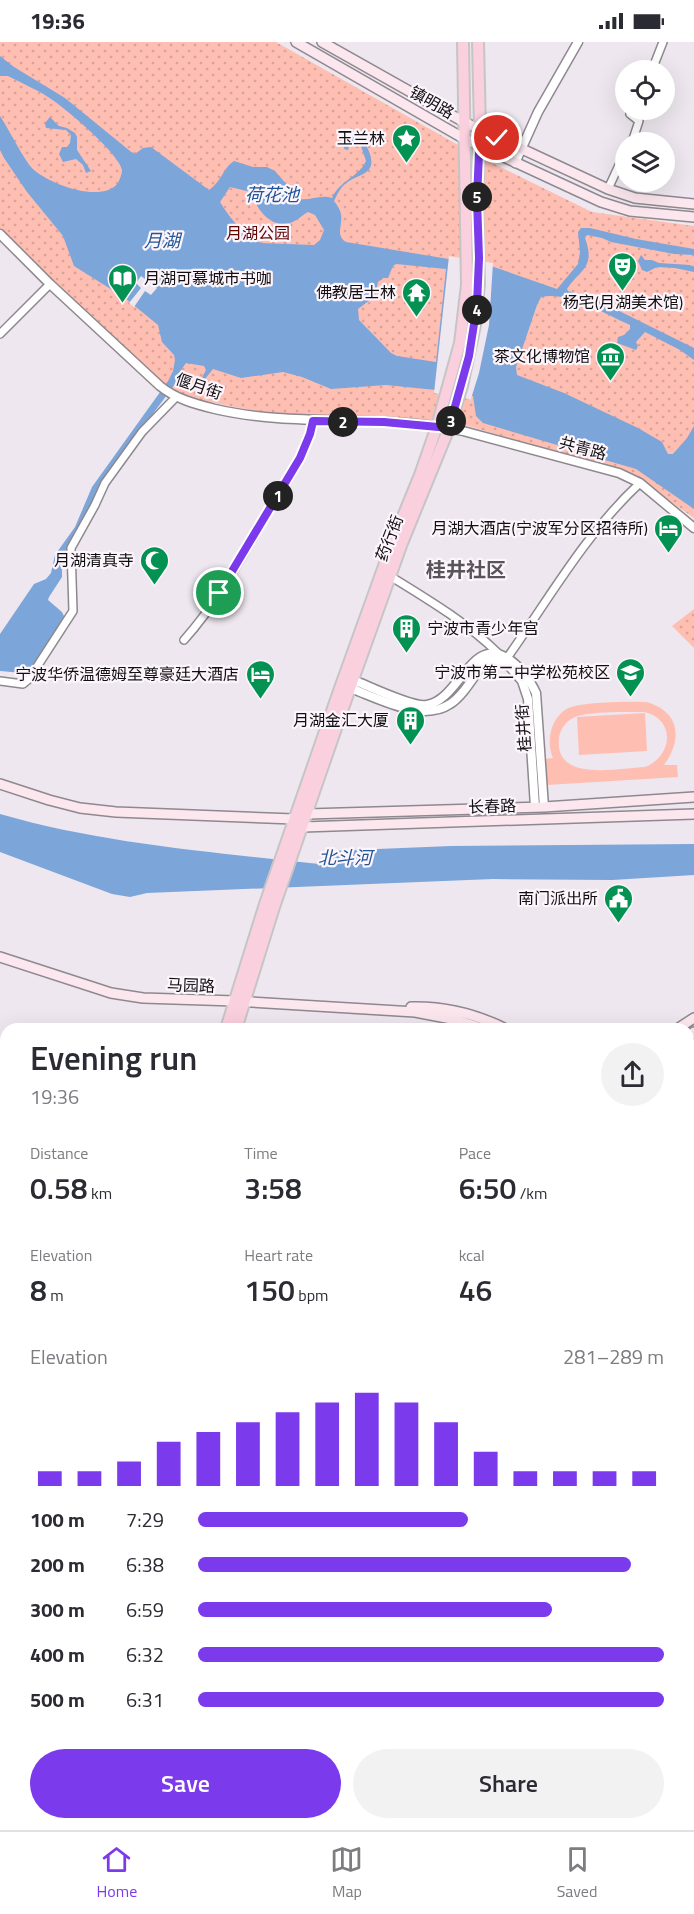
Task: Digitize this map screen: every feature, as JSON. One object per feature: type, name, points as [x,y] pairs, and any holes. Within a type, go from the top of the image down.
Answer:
[{"type":"main road","name":"镇明路","points":[[296,42],[463,138],[601,202],[630,211],[694,217]]},
{"type":"main road","name":"镇明路","points":[[321,42],[464,122],[608,189],[635,198],[694,204]]},
{"type":"main road","name":"药行街","points":[[297,823],[308,814],[390,576],[449,428],[448,410],[467,285],[463,42]]},
{"type":"main road","name":"药行街","points":[[237,1023],[240,1002],[269,906],[389,552],[437,426],[448,410],[475,325],[479,284],[478,42]]},
{"type":"main road","name":"长春路","points":[[0,784],[80,808],[297,823],[694,814]]},
{"type":"main road","name":"长春路","points":[[308,814],[540,807],[694,797]]},
{"type":"main road","name":"马园路","points":[[0,957],[111,993],[142,998],[415,1012],[466,1023]]},
{"type":"main road","name":"药行街","points":[[229,1023],[240,1002]]},
{"type":"main road","name":"马园路","points":[[387,1010],[422,1007],[457,1011],[494,1023]]},
{"type":"street","points":[[514,163],[538,112],[578,42]]},
{"type":"street","points":[[656,60],[663,42]]},
{"type":"street","points":[[608,189],[615,174]]},
{"type":"street","name":"偃月街","points":[[0,234],[50,284],[160,386],[174,396],[237,414],[313,421],[384,422],[449,428]]},
{"type":"street","points":[[0,334],[50,284]]},
{"type":"street","points":[[0,681],[22,684],[29,679],[73,611],[72,548],[105,483],[142,432],[174,396]]},
{"type":"street","points":[[184,640],[203,618],[266,516],[300,458],[313,421]]},
{"type":"street","name":"共青路","points":[[449,428],[619,473],[640,483],[694,528]]},
{"type":"street","points":[[503,656],[621,500],[640,483]]},
{"type":"street","points":[[390,576],[453,615],[503,656]]},
{"type":"street","points":[[352,684],[426,706],[438,701],[453,688],[466,669],[476,660],[487,654],[503,656]]},
{"type":"street","name":"桂井街","points":[[503,656],[529,678],[536,693],[540,807]]},
{"type":"street","name":"桂井街","points":[[352,684],[411,710],[426,712],[451,704],[486,660],[495,660],[508,666],[522,681],[528,699],[540,807]]},
{"type":"green space","name":"月湖公园","points":[[0,42],[276,42],[474,154],[592,212],[694,226],[694,518],[631,474],[468,426],[426,420],[316,417],[250,410],[190,398],[162,383],[18,250],[0,230]]},
{"type":"green space","points":[[694,609],[694,648],[672,626]]},
{"type":"green space","points":[[646,702],[657,706],[672,719],[676,736],[664,765],[677,765],[678,777],[547,785],[545,759],[553,758],[550,736],[555,721],[564,710],[586,704]],"holes":[[[618,712],[644,712],[662,722],[667,738],[661,755],[645,767],[590,770],[567,762],[560,752],[561,731],[572,718],[581,715]]]},
{"type":"green space","points":[[645,713],[647,751],[579,755],[577,717]]},
{"type":"water","name":"月湖","points":[[0,56],[65,98],[130,151],[135,154],[143,148],[151,147],[209,190],[234,161],[253,167],[267,167],[275,171],[299,199],[332,198],[335,192],[359,171],[366,161],[361,146],[350,142],[348,150],[344,149],[349,136],[359,138],[370,155],[370,168],[343,186],[334,201],[341,214],[341,236],[346,242],[491,266],[557,289],[578,264],[580,252],[578,232],[581,228],[694,249],[694,255],[674,254],[587,235],[585,238],[588,262],[567,289],[597,300],[694,348],[694,360],[645,332],[636,342],[638,346],[636,350],[617,343],[618,337],[630,329],[630,325],[574,300],[552,296],[541,297],[516,367],[517,375],[564,393],[638,428],[662,442],[668,454],[673,454],[694,426],[694,509],[636,469],[584,454],[585,450],[575,447],[574,450],[483,423],[476,416],[473,396],[386,385],[331,389],[283,372],[241,378],[213,369],[197,389],[175,384],[98,488],[75,539],[65,552],[62,577],[48,600],[62,612],[63,622],[31,668],[23,673],[0,671],[0,634],[34,584],[46,579],[51,573],[55,555],[75,527],[92,487],[168,381],[175,360],[174,355],[162,342],[158,325],[125,298],[74,266],[63,236],[27,192],[0,150],[0,116],[34,170],[63,186],[89,192],[110,189],[118,183],[121,176],[122,170],[119,163],[90,131],[55,102],[39,91],[8,76],[0,76]],"holes":[[[230,187],[251,192],[260,210],[276,223],[290,223],[308,212],[315,215],[324,230],[320,240],[314,245],[261,243],[255,240],[238,226],[220,202]],[[396,264],[446,269],[436,362],[391,353],[359,320],[358,309],[375,296],[378,282],[383,278],[388,278]],[[186,363],[204,366],[206,370],[199,383],[194,384],[187,383],[180,378],[181,370]]]},
{"type":"water","points":[[50,117],[59,126],[75,133],[77,150],[91,171],[86,173],[83,165],[76,159],[63,162],[59,154],[62,147],[67,147],[70,143],[71,135],[66,130],[46,128],[45,123]]},
{"type":"water","points":[[641,255],[645,260],[659,263],[690,265],[694,267],[694,272],[657,267],[647,272],[642,270],[638,261]]},
{"type":"water","name":"北斗河","points":[[0,814],[118,840],[319,864],[329,851],[451,846],[694,844],[694,875],[612,880],[493,879],[147,893],[130,897],[112,894],[0,852]]},
{"type":"pier","points":[[449,256],[493,263],[489,325],[470,402],[470,399],[434,393]]},
{"type":"pier","points":[[141,276],[157,288],[151,295],[145,291],[134,307],[129,303],[141,288],[136,283]]},
{"type":"place","name":"玉兰林","points":[[406,164]]},
{"type":"place","name":"杨宅(月湖美术馆)","points":[[623,292]]},
{"type":"place","name":"月湖可慕城市书咖","points":[[123,304]]},
{"type":"place","name":"佛教居士林","points":[[417,318]]},
{"type":"place","name":"茶文化博物馆","points":[[611,382]]},
{"type":"place","name":"月湖大酒店(宁波军分区招待所)","points":[[669,554]]},
{"type":"place","name":"月湖清真寺","points":[[155,586]]},
{"type":"place","name":"宁波市青少年宫","points":[[406,654]]},
{"type":"place","name":"宁波市第二中学松苑校区","points":[[631,698]]},
{"type":"place","name":"宁波华侨温德姆至尊豪廷大酒店","points":[[260,700]]},
{"type":"place","name":"月湖金汇大厦","points":[[410,746]]},
{"type":"place","name":"南门派出所","points":[[619,924]]},
{"type":"district","name":"桂井社区","points":[[466,570]]},
{"type":"route","points":[[219,593],[300,458],[313,421],[384,422],[449,428],[462,386],[475,325],[479,284],[477,199],[480,129],[497,138]]},
{"type":"water label","name":"荷花池","points":[[272,195]]}]
